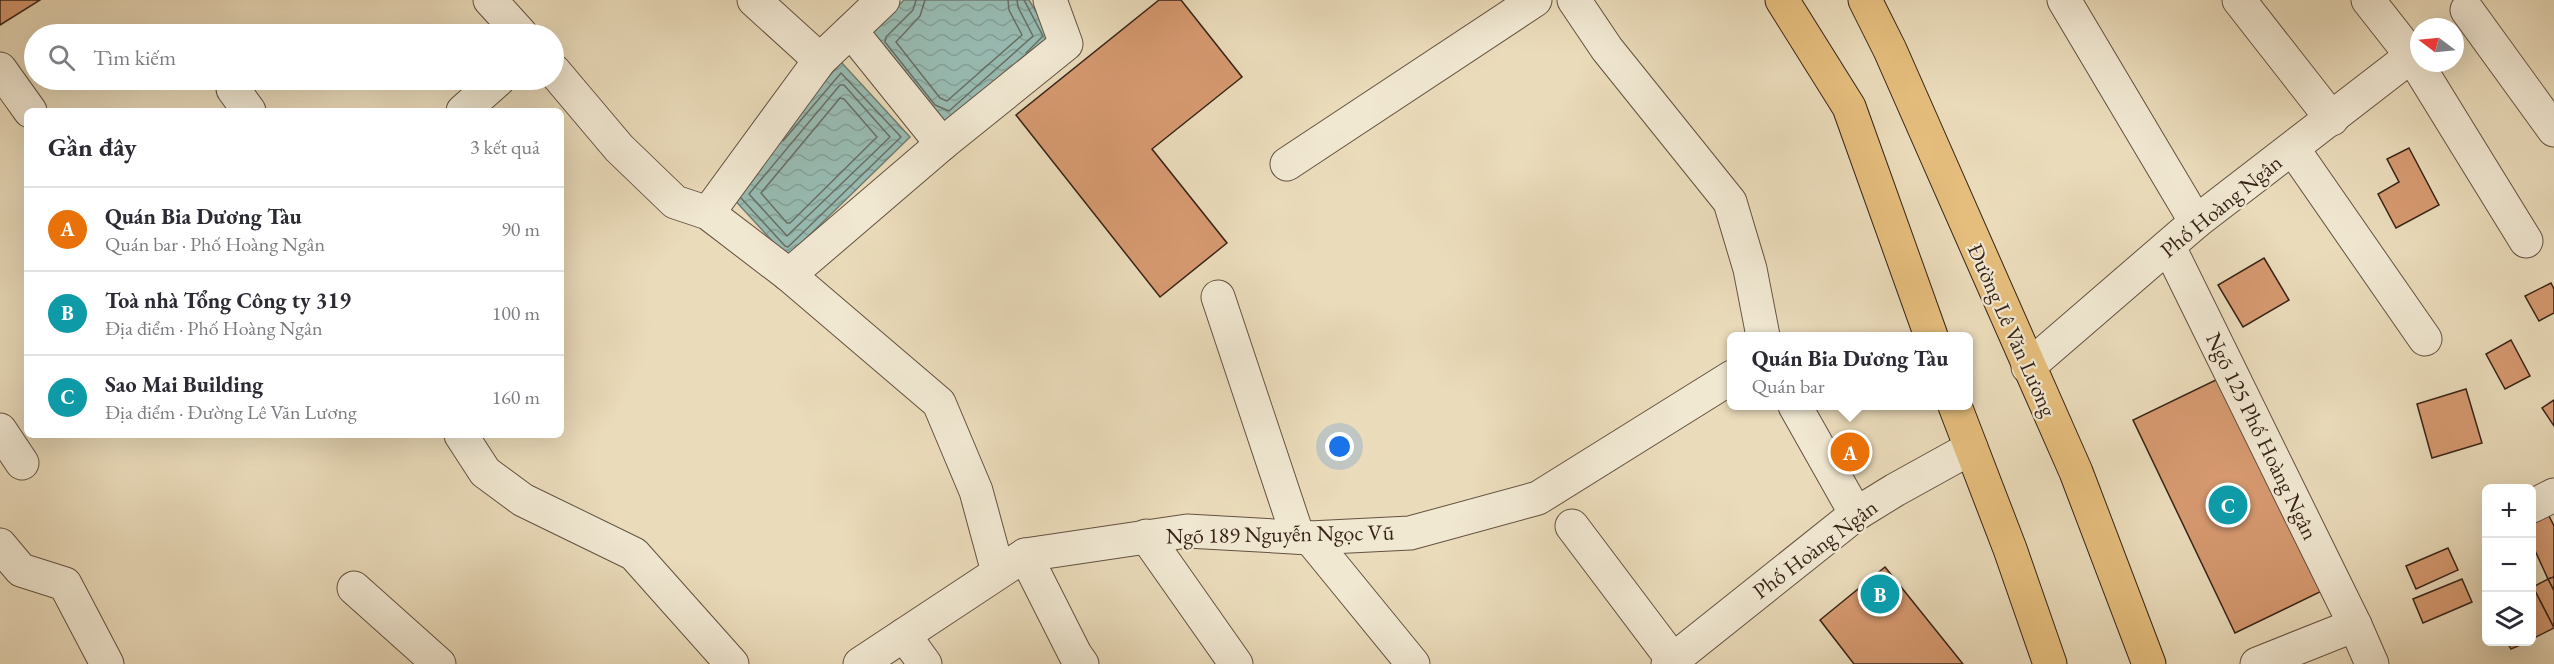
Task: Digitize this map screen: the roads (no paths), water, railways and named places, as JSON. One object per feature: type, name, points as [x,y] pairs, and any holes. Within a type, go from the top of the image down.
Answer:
[{"type":"main road","points":[[1782,0],[1849,107],[1930,332]]},
{"type":"main road","name":"Đường Lê Văn Lương","points":[[1865,0],[1890,50],[2076,472],[2149,664]]},
{"type":"main road","points":[[1957,410],[2010,549],[2050,664]]},
{"type":"street","points":[[490,0],[512,24]]},
{"type":"street","points":[[754,0],[820,60]]},
{"type":"street","points":[[708,213],[820,60],[883,0]]},
{"type":"street","points":[[789,275],[942,144],[1066,44],[1050,0]]},
{"type":"street","points":[[1287,164],[1535,0]]},
{"type":"street","points":[[1574,0],[1607,49],[1730,202],[1750,269],[1762,332]]},
{"type":"street","points":[[2064,0],[2196,222]]},
{"type":"street","points":[[2239,0],[2332,119]]},
{"type":"street","points":[[2368,0],[2410,47]]},
{"type":"street","points":[[2465,12],[2554,130]]},
{"type":"street","points":[[851,31],[942,144]]},
{"type":"street","name":"Phố Hoàng Ngân","points":[[2028,367],[2196,222],[2410,57]]},
{"type":"street","points":[[0,69],[28,108]]},
{"type":"street","points":[[2426,72],[2526,241]]},
{"type":"street","points":[[564,83],[619,148],[675,202],[708,213],[789,275],[939,403],[976,490],[998,572]]},
{"type":"street","points":[[234,90],[247,108]]},
{"type":"street","points":[[466,108],[487,90]]},
{"type":"street","points":[[2293,149],[2425,339]]},
{"type":"street","name":"Ngõ 125 Phố Hoàng Ngân","points":[[2169,247],[2372,664]]},
{"type":"street","points":[[1218,297],[1304,538],[1413,664]]},
{"type":"street","name":"Ngõ 189 Nguyễn Ngọc Vũ","points":[[860,664],[1025,555],[1186,531],[1304,538],[1410,533],[1538,498],[1727,380]]},
{"type":"street","points":[[1798,410],[1856,514]]},
{"type":"street","points":[[0,430],[22,463]]},
{"type":"street","points":[[463,438],[485,472],[523,500],[634,554],[732,664]]},
{"type":"street","name":"Phố Hoàng Ngân","points":[[1670,662],[1856,514],[1895,489],[1971,448]]},
{"type":"street","points":[[2536,504],[2554,495]]},
{"type":"street","points":[[1572,526],[1670,662]]},
{"type":"street","points":[[1146,536],[1236,664]]},
{"type":"street","points":[[0,545],[21,570],[65,584],[107,664]]},
{"type":"street","points":[[1025,555],[1082,664]]},
{"type":"street","points":[[354,588],[439,664]]},
{"type":"street","points":[[2257,664],[2355,625]]},
{"type":"street","points":[[904,635],[924,664]]},
{"type":"water","points":[[904,0],[1029,0],[1052,38],[949,126],[870,46],[873,31]]},
{"type":"water","points":[[841,62],[910,137],[787,257],[730,195]]},
{"type":"place","name":"Quán Bia Dương Tàu","points":[[1850,452]]},
{"type":"place","name":"Sao Mai Building","points":[[2228,505]]},
{"type":"place","name":"Toà nhà Tổng Công ty 319","points":[[1880,594]]}]
